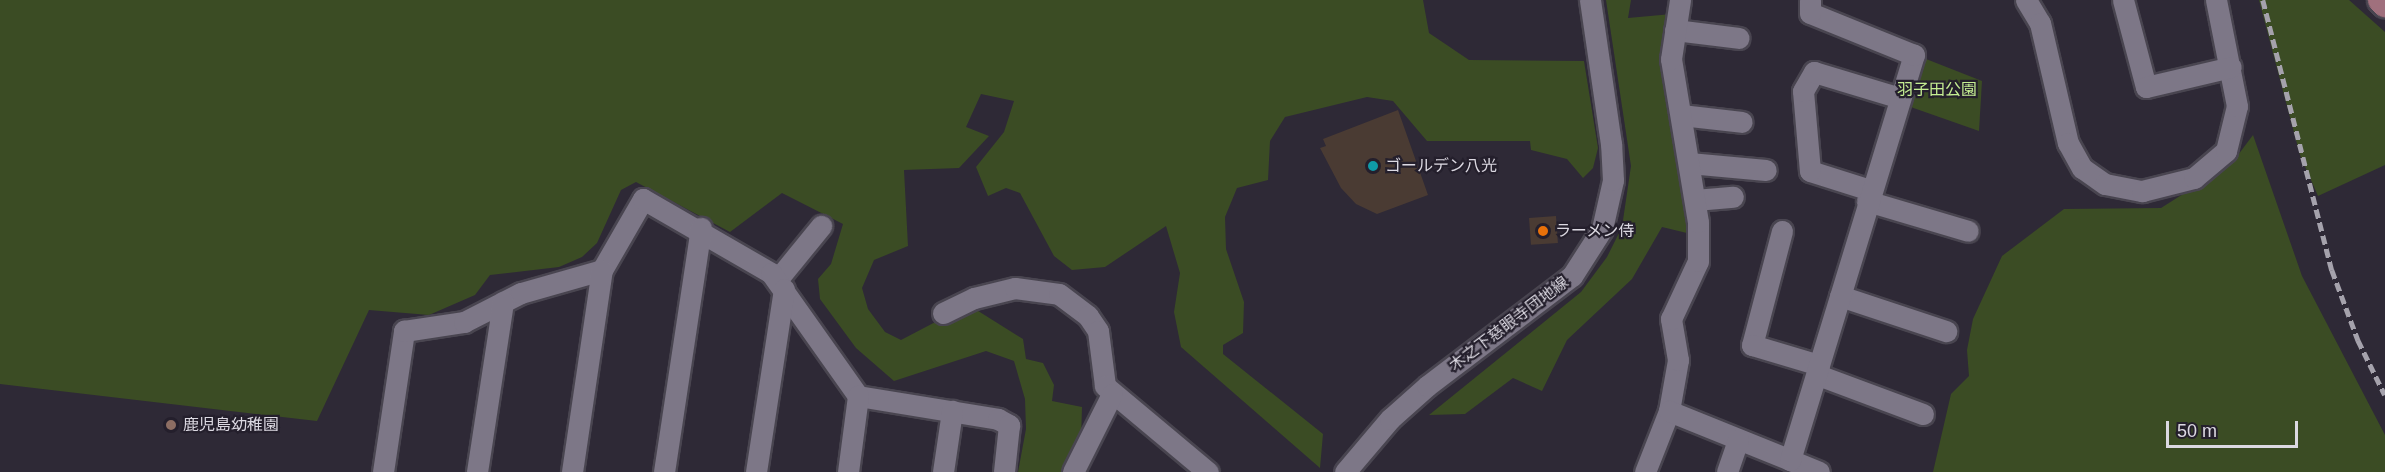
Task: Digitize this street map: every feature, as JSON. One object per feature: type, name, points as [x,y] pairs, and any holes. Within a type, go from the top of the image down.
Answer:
[{"type":"main road","points":[[2381,0],[2385,4]]},
{"type":"street","name":"木之下慈眼寺団地線","points":[[1345,472],[1390,419],[1427,386],[1572,276],[1602,230],[1613,180],[1611,144],[1590,0]]},
{"type":"street","points":[[1645,472],[1669,411],[1678,360],[1671,319],[1698,261],[1695,200],[1671,59],[1680,0]]},
{"type":"street","points":[[1790,460],[1819,370],[1869,195],[1914,55],[1810,13],[1810,0]]},
{"type":"street","points":[[2026,0],[2040,24],[2068,143],[2082,168],[2106,184],[2142,191],[2194,178],[2211,167],[2226,151],[2235,127],[2231,67],[2216,0]]},
{"type":"street","points":[[2123,0],[2146,87],[2231,67]]},
{"type":"street","points":[[1675,30],[1739,38]]},
{"type":"street","points":[[1900,98],[1814,72],[1803,91],[1810,171],[1869,195],[1958,222]]},
{"type":"street","points":[[1681,115],[1742,122]]},
{"type":"street","points":[[1689,163],[1766,170]]},
{"type":"street","points":[[1695,200],[1732,197]]},
{"type":"street","points":[[572,472],[602,270],[643,199],[701,228],[780,285],[858,396],[848,472]]},
{"type":"street","points":[[756,472],[780,285],[821,226]]},
{"type":"street","points":[[664,472],[701,228]]},
{"type":"street","points":[[1774,240],[1752,345],[1819,370],[1923,414]]},
{"type":"street","points":[[383,472],[404,331],[464,322],[503,302],[602,270]]},
{"type":"street","points":[[943,313],[974,298],[1015,288],[1059,294],[1088,316],[1098,331],[1105,386],[1208,472]]},
{"type":"street","points":[[1840,296],[1934,332]]},
{"type":"street","points":[[477,472],[503,302]]},
{"type":"street","points":[[1072,472],[1112,394]]},
{"type":"street","points":[[858,396],[951,411],[1009,425],[1004,472]]},
{"type":"street","points":[[943,472],[951,411]]},
{"type":"street","points":[[1669,411],[1819,472]]},
{"type":"street","points":[[1727,472],[1738,440]]},
{"type":"green space","points":[[0,0],[1423,0],[1429,33],[1469,60],[1584,61],[1598,148],[1593,168],[1583,178],[1567,159],[1531,150],[1530,141],[1427,141],[1393,101],[1367,97],[1285,117],[1270,141],[1268,180],[1237,188],[1225,217],[1226,249],[1244,302],[1243,333],[1223,345],[1223,354],[1323,434],[1320,468],[1181,347],[1174,312],[1180,273],[1166,226],[1105,267],[1072,270],[1054,256],[1020,193],[1006,188],[988,196],[976,167],[1004,132],[1014,101],[981,94],[966,127],[989,136],[959,168],[904,170],[908,246],[874,260],[862,288],[868,309],[885,332],[901,340],[943,318],[975,309],[1023,339],[1026,359],[1043,363],[1054,385],[1052,401],[1082,407],[1081,440],[1062,472],[1018,472],[1026,429],[1025,399],[1014,361],[986,351],[894,381],[856,348],[820,299],[818,279],[831,264],[843,224],[782,193],[730,232],[636,182],[621,190],[597,243],[582,257],[559,267],[490,275],[475,295],[429,315],[369,310],[317,421],[0,384]]},
{"type":"green space","points":[[1606,0],[1631,0],[1628,18],[1672,14],[1691,234],[1662,227],[1632,279],[1567,340],[1542,391],[1513,378],[1465,414],[1429,415],[1581,292],[1607,257],[1622,227],[1631,166]]},
{"type":"green space","points":[[2259,0],[2349,0],[2385,32],[2385,165],[2318,196],[2300,155]]},
{"type":"green space","name":"羽子田公園","points":[[1921,57],[1982,81],[1979,131],[1905,105]]},
{"type":"green space","points":[[2253,135],[2302,276],[2385,435],[2385,472],[1933,472],[1951,394],[1969,376],[1967,350],[1973,319],[2002,256],[2064,209],[2161,208],[2232,163]]},
{"type":"building","name":"ゴールデン八光","points":[[1398,110],[1428,195],[1377,214],[1356,204],[1341,188],[1320,148],[1326,146],[1323,139]]},
{"type":"building","name":"ラーメン侍","points":[[1556,216],[1558,243],[1531,245],[1529,218]]},
{"type":"railway","points":[[2263,0],[2332,270],[2358,340],[2385,395]]},
{"type":"place","name":"ゴールデン八光","points":[[1373,166]]},
{"type":"place","name":"ラーメン侍","points":[[1543,231]]},
{"type":"place","name":"鹿児島幼稚園","points":[[171,425]]}]
